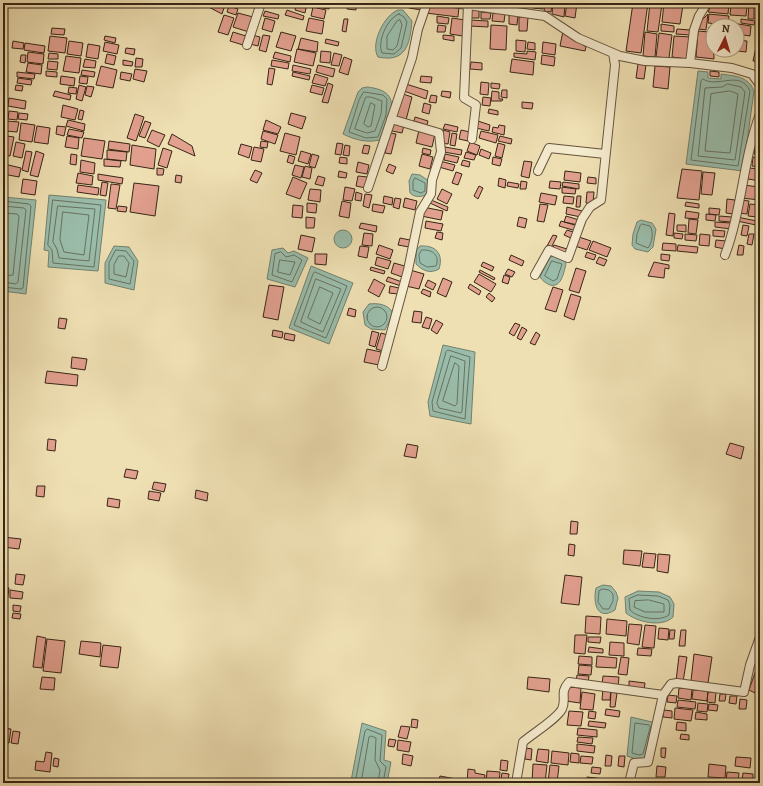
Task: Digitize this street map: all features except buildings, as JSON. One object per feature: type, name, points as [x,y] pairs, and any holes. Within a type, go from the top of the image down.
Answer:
[{"type":"street","points":[[247,45],[261,3]]},
{"type":"street","points":[[368,188],[412,58],[418,29],[427,3]]},
{"type":"street","points":[[453,3],[468,5],[491,5],[545,16],[578,38],[613,53],[646,61],[690,63],[732,68],[752,74],[760,85]]},
{"type":"street","points":[[690,63],[694,30],[699,16],[707,3]]},
{"type":"street","points":[[468,5],[464,98],[476,105],[472,139]]},
{"type":"street","points":[[535,275],[549,250],[568,258],[582,219],[590,207],[601,200],[615,65],[613,53]]},
{"type":"street","points":[[725,255],[732,235],[760,114]]},
{"type":"street","points":[[382,366],[408,270],[420,212],[431,194],[432,180],[441,152],[438,133],[391,119]]},
{"type":"street","points":[[538,171],[549,148],[605,154]]},
{"type":"street","points":[[629,783],[634,763],[648,762],[664,695],[671,684],[676,683],[744,692],[750,666],[760,637]]},
{"type":"street","points":[[516,783],[523,742],[556,716],[562,708],[563,689],[569,682],[664,695]]},
{"type":"water","points":[[398,10],[403,10],[412,21],[408,44],[401,54],[395,57],[378,57],[376,45],[380,30],[388,18]]},
{"type":"water","points":[[698,71],[708,72],[708,78],[721,79],[721,74],[740,78],[748,82],[754,91],[743,171],[686,164]]},
{"type":"water","points":[[367,87],[379,89],[386,94],[390,99],[392,106],[388,122],[380,140],[361,140],[343,134],[358,92],[362,88]]},
{"type":"water","points":[[412,174],[420,175],[429,181],[428,194],[423,196],[414,196],[410,193],[409,181]]},
{"type":"water","points":[[49,195],[106,200],[98,271],[48,267],[49,251],[44,250]]},
{"type":"water","points":[[3,197],[36,200],[26,294],[3,291]]},
{"type":"water","points":[[641,220],[652,223],[656,229],[653,247],[648,252],[635,249],[632,245],[633,234],[637,222]]},
{"type":"water","points":[[343,230],[349,233],[352,239],[349,245],[343,248],[337,245],[334,239],[337,233]]},
{"type":"water","points":[[114,246],[129,247],[138,261],[134,290],[105,283],[105,263]]},
{"type":"water","points":[[420,246],[430,247],[437,251],[440,259],[439,269],[436,271],[427,271],[416,264],[416,251]]},
{"type":"water","points":[[283,248],[288,253],[294,251],[308,258],[295,287],[267,279],[272,250]]},
{"type":"water","points":[[555,256],[564,259],[566,264],[560,282],[550,285],[540,277],[550,257]]},
{"type":"water","points":[[311,266],[353,283],[329,344],[289,328]]},
{"type":"water","points":[[369,304],[382,305],[391,310],[393,313],[385,330],[371,329],[365,325],[363,312]]},
{"type":"water","points":[[443,345],[475,352],[471,424],[430,416],[428,402]]},
{"type":"water","points":[[603,585],[611,586],[616,592],[618,598],[615,610],[609,613],[600,612],[596,604],[596,588]]},
{"type":"water","points":[[638,591],[659,592],[670,597],[674,604],[673,617],[663,622],[656,623],[636,619],[626,613],[625,597]]},
{"type":"water","points":[[631,717],[656,723],[647,758],[639,760],[627,756]]},
{"type":"water","points":[[362,723],[386,731],[384,760],[391,762],[387,783],[360,783],[351,781]]}]
